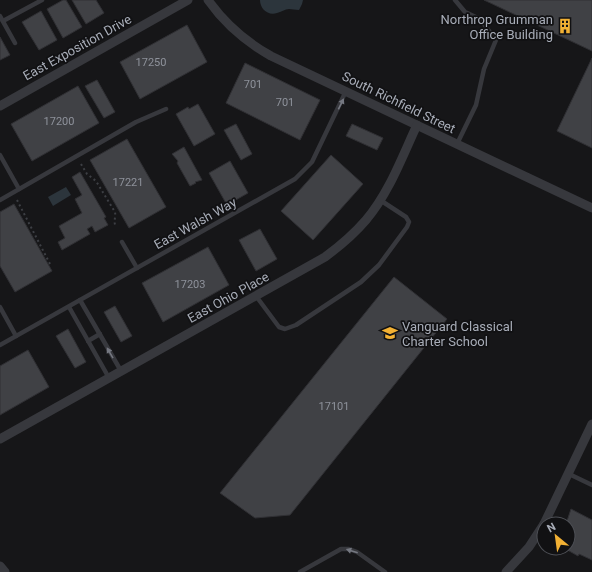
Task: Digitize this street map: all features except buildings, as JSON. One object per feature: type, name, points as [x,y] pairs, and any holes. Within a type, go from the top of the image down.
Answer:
[{"type":"street","name":"East Exposition Drive","points":[[0,106],[188,0]]},
{"type":"street","name":"South Richfield Street","points":[[208,0],[227,24],[258,48],[592,208]]},
{"type":"street","name":"East Ohio Place","points":[[0,439],[325,257],[340,246],[367,219],[380,200],[417,125]]},
{"type":"street","points":[[548,516],[592,424]]},
{"type":"street","points":[[506,572],[529,547],[536,536]]},
{"type":"street","points":[[0,566],[5,572]]},
{"type":"lane","points":[[3,21],[42,0]]},
{"type":"lane","points":[[455,0],[465,12],[480,19],[496,40],[484,69],[476,105],[457,144]]},
{"type":"lane","points":[[0,16],[15,43]]},
{"type":"lane","name":"East Walsh Way","points":[[0,345],[295,180],[312,162],[346,91]]},
{"type":"lane","points":[[0,200],[132,124],[166,109]]},
{"type":"lane","points":[[0,155],[19,189]]},
{"type":"lane","points":[[256,296],[279,327],[285,329],[296,325],[361,282],[379,266],[409,222],[406,217],[380,200]]},
{"type":"lane","points":[[122,242],[137,268]]},
{"type":"lane","points":[[80,300],[121,371]]},
{"type":"lane","points":[[0,307],[16,336]]},
{"type":"lane","points":[[69,307],[109,378]]},
{"type":"lane","points":[[88,341],[100,334]]},
{"type":"lane","points":[[569,474],[592,485]]},
{"type":"lane","points":[[300,572],[341,549],[349,549],[357,552],[385,572]]},
{"type":"path","points":[[80,164],[87,174],[96,181],[115,212],[116,216],[114,223],[116,227]]},
{"type":"path","points":[[17,200],[50,264]]},
{"type":"shaded area","points":[[260,0],[303,0],[299,10],[288,9],[271,14],[263,9]]},
{"type":"shaded area","points":[[66,187],[71,195],[53,206],[48,197]]},
{"type":"place","name":"Northrop Grumman Office Building","points":[[565,26]]},
{"type":"place","name":"Vanguard Classical Charter School","points":[[390,333]]}]
